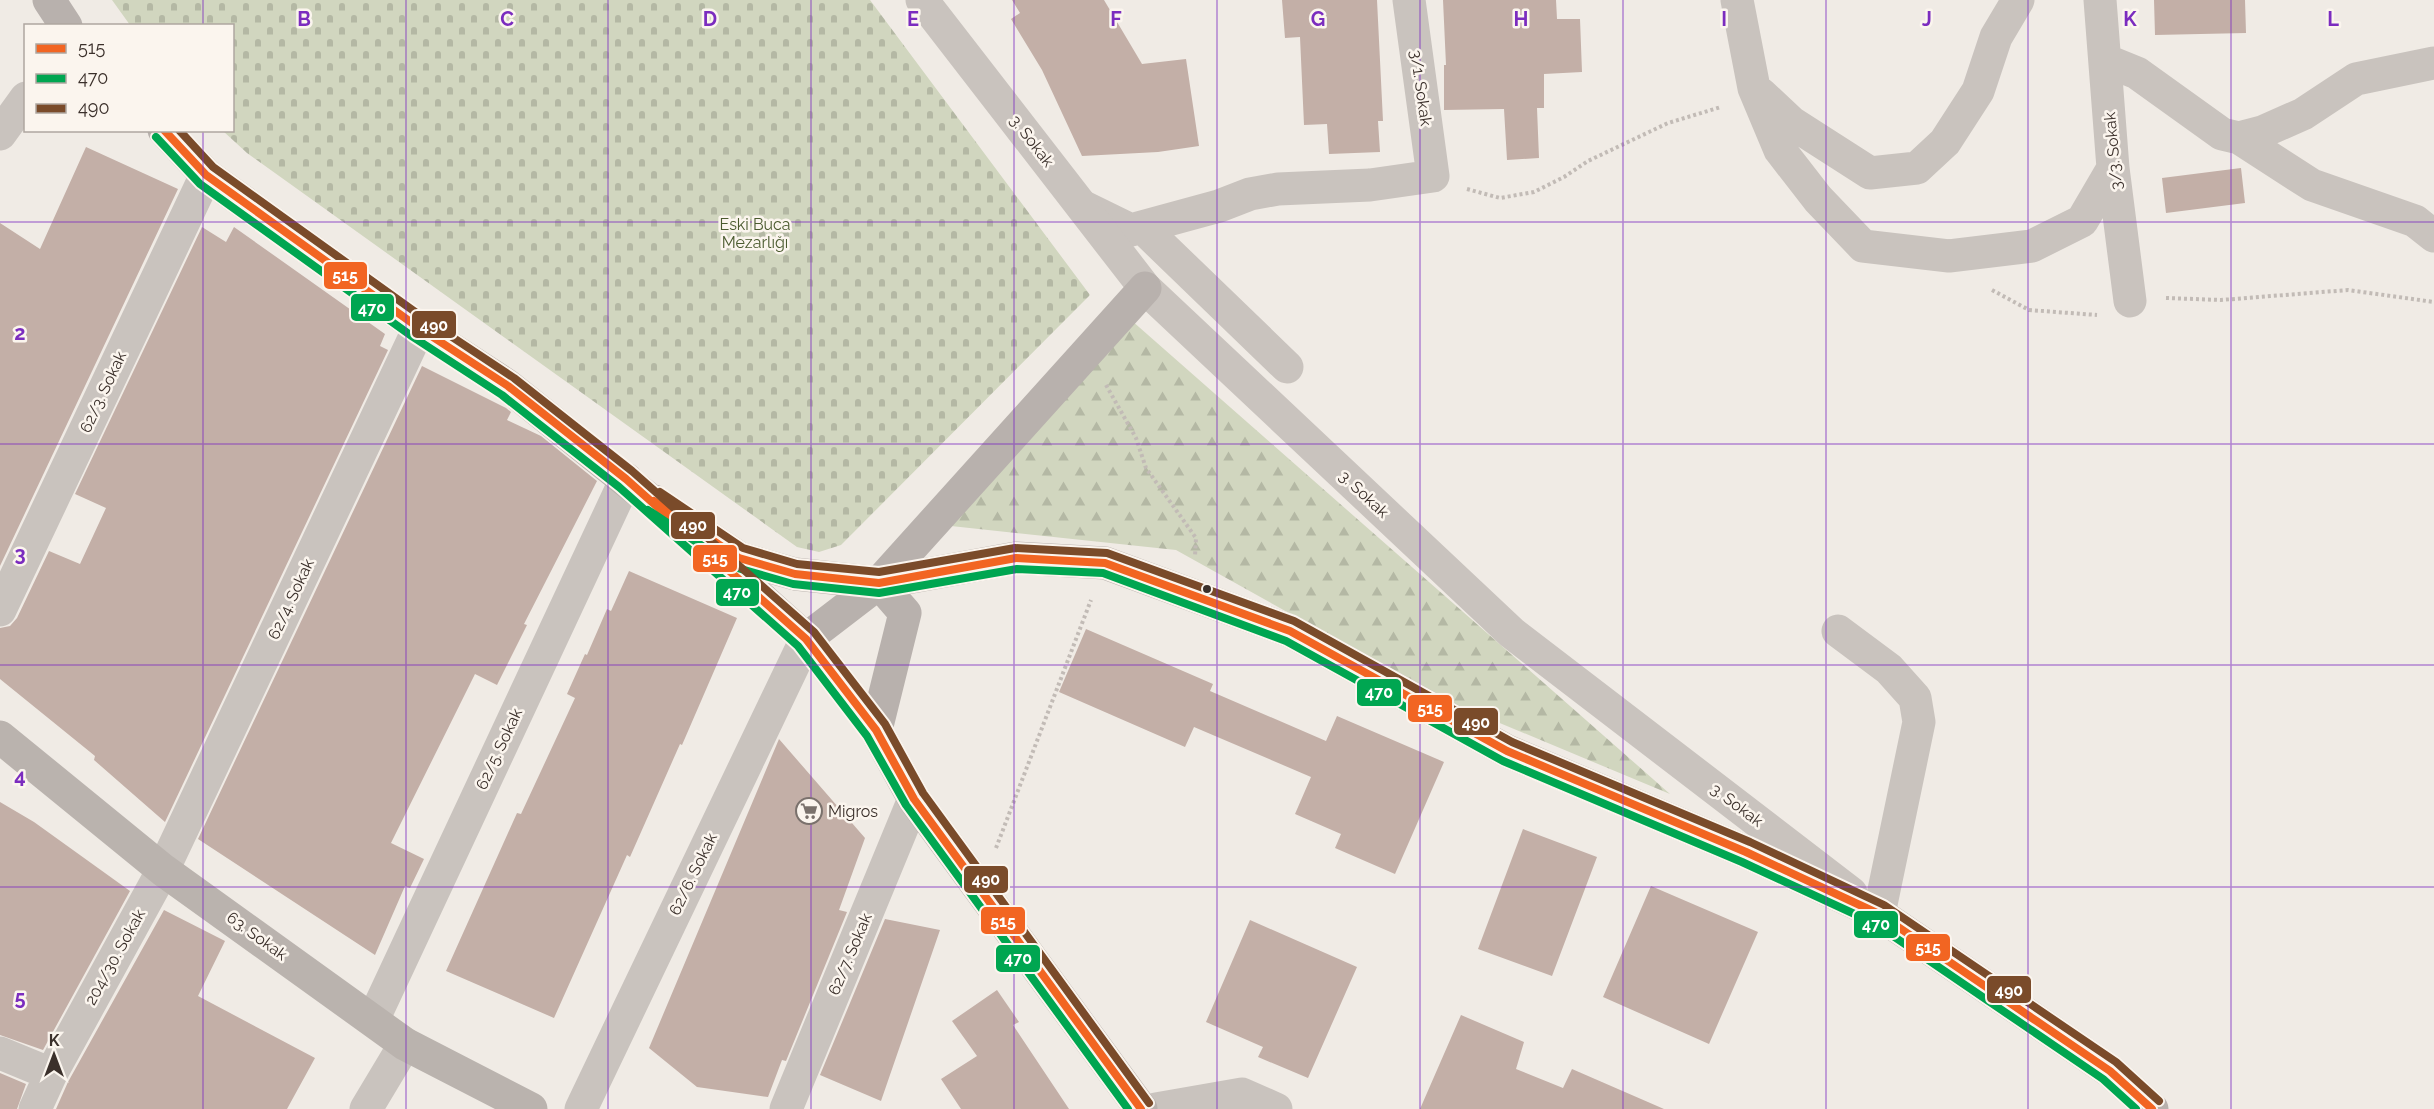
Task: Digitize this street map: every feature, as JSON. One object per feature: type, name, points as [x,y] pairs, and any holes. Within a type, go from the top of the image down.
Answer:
[{"type":"main road","points":[[49,0],[65,24]]},
{"type":"main road","points":[[166,132],[206,175],[418,328],[508,386],[654,501],[806,639],[876,730],[914,799],[1141,1109]]},
{"type":"main road","points":[[806,639],[879,583],[1145,288]]},
{"type":"main road","points":[[654,501],[739,558],[795,574],[879,583],[1016,558],[1105,563],[1290,630],[1507,751],[1746,852],[1879,914],[2110,1071],[2152,1109]]},
{"type":"main road","points":[[876,730],[905,613],[879,583]]},
{"type":"main road","name":"63. Sokak","points":[[0,737],[163,870],[405,1044],[531,1109]]},
{"type":"street","name":"3. Sokak","points":[[922,0],[1145,288],[1512,633],[1879,914]]},
{"type":"street","name":"3/1. Sokak","points":[[1409,0],[1433,176]]},
{"type":"street","points":[[1737,0],[1754,88],[1780,150],[1818,199],[1863,246],[1949,256],[2032,246],[2082,221],[2113,168]]},
{"type":"street","points":[[1754,88],[1792,123],[1870,173],[1917,168],[1945,142],[1978,91],[1996,37],[2019,0]]},
{"type":"street","name":"3/3. Sokak","points":[[2100,0],[2113,168],[2130,301]]},
{"type":"street","points":[[2105,60],[2137,73],[2222,134],[2239,138],[2312,185],[2415,221],[2434,236]]},
{"type":"street","points":[[2239,138],[2262,132],[2303,114],[2356,80],[2434,63]]},
{"type":"street","points":[[0,134],[24,101]]},
{"type":"street","name":"62/3. Sokak","points":[[0,610],[206,175]]},
{"type":"street","points":[[1082,206],[1131,230],[1219,206],[1250,194],[1278,189],[1370,185],[1433,176]]},
{"type":"street","points":[[1142,227],[1287,367]]},
{"type":"street","name":"62/4. Sokak","points":[[163,870],[418,328]]},
{"type":"street","name":"62/5. Sokak","points":[[373,1020],[626,479]]},
{"type":"street","points":[[1838,630],[1889,669],[1902,683],[1915,698],[1919,722],[1879,914]]},
{"type":"street","name":"62/6. Sokak","points":[[581,1109],[806,639]]},
{"type":"street","name":"62/7. Sokak","points":[[786,1109],[914,799]]},
{"type":"street","name":"204/30. Sokak","points":[[35,1109],[51,1074],[163,870]]},
{"type":"street","points":[[366,1109],[405,1044]]},
{"type":"street","points":[[0,1053],[51,1074]]},
{"type":"street","points":[[1156,1109],[1242,1095],[1276,1109]]},
{"type":"path","points":[[1433,176],[1468,190],[1500,198],[1534,192],[1564,177],[1588,161],[1668,123],[1720,107],[1734,95],[1748,55]]},
{"type":"path","points":[[1949,256],[1963,264],[1975,280],[2029,310],[2103,316],[2130,301],[2171,298],[2221,300],[2348,290],[2434,302]]},
{"type":"path","points":[[1082,358],[1104,380],[1136,438],[1146,468],[1196,538],[1193,595]]},
{"type":"path","points":[[981,889],[1105,563]]},
{"type":"green space","name":"Eski Buca Mezarlığı","points":[[112,0],[870,0],[1090,295],[841,545],[819,552],[797,547],[247,153],[224,132],[234,132],[234,24],[129,24]]},
{"type":"green space","points":[[1131,320],[1670,794],[1447,701],[1176,550],[951,526]]},
{"type":"building","points":[[1012,0],[1104,0],[1142,64],[1186,59],[1199,146],[1158,152],[1082,156],[1042,70],[1011,19],[1020,13]]},
{"type":"building","points":[[1282,0],[1377,0],[1383,121],[1378,121],[1380,152],[1329,154],[1327,124],[1304,125],[1300,37],[1285,38]]},
{"type":"building","points":[[1443,0],[1556,0],[1557,19],[1580,19],[1582,72],[1544,74],[1544,108],[1537,108],[1539,158],[1507,160],[1504,109],[1444,110],[1444,65],[1446,65]]},
{"type":"building","points":[[2154,0],[2245,0],[2246,33],[2155,35]]},
{"type":"building","points":[[86,147],[178,189],[0,566],[0,223],[40,249]]},
{"type":"building","points":[[2241,168],[2245,203],[2166,213],[2162,178]]},
{"type":"building","points":[[202,227],[226,242],[234,227],[385,334],[380,346],[388,350],[165,822],[94,760],[95,756],[0,679],[0,628],[10,626],[17,618],[49,551],[80,564],[106,508],[75,494]]},
{"type":"building","points":[[422,366],[506,408],[511,412],[507,420],[541,436],[597,481],[524,624],[527,625],[497,685],[475,674],[391,843],[424,859],[410,888],[405,886],[375,955],[198,839]]},
{"type":"building","points":[[629,571],[737,618],[682,745],[680,744],[630,857],[627,855],[554,1018],[446,971],[517,813],[521,814],[575,698],[567,694],[585,654],[587,655],[607,609],[611,611]]},
{"type":"building","points":[[1086,629],[1213,684],[1210,691],[1326,741],[1337,716],[1444,762],[1395,874],[1335,848],[1341,834],[1295,814],[1311,777],[1194,727],[1185,747],[1059,692]]},
{"type":"building","points":[[779,739],[865,838],[839,910],[847,912],[786,1061],[782,1060],[768,1097],[697,1087],[649,1048]]},
{"type":"building","points":[[0,802],[34,822],[130,891],[43,1050],[0,1035]]},
{"type":"building","points":[[1523,829],[1597,857],[1552,976],[1478,949]]},
{"type":"building","points":[[1651,886],[1758,932],[1709,1044],[1603,997]]},
{"type":"building","points":[[164,910],[225,941],[198,996],[315,1058],[287,1109],[56,1109],[68,1082]]},
{"type":"building","points":[[885,919],[940,930],[881,1101],[820,1075]]},
{"type":"building","points":[[1250,920],[1357,967],[1308,1078],[1258,1057],[1263,1047],[1206,1022]]},
{"type":"building","points":[[997,990],[1019,1022],[1013,1025],[1069,1109],[961,1109],[941,1079],[977,1056],[952,1021]]},
{"type":"building","points":[[1461,1015],[1524,1042],[1516,1069],[1563,1088],[1572,1069],[1664,1109],[1420,1109]]},
{"type":"building","points":[[0,1073],[26,1084],[17,1109],[0,1109]]},
{"type":"transit line","name":"515","points":[[166,132],[206,175],[419,328],[508,386],[626,479],[806,639],[876,730],[914,799],[1141,1109]]},
{"type":"transit line","name":"490","points":[[181,132],[213,167],[425,319],[514,378],[632,471],[814,632],[885,724],[923,793],[1149,1103]]},
{"type":"transit line","name":"470","points":[[156,137],[200,184],[413,337],[502,395],[619,487],[798,646],[867,736],[906,805],[1128,1109]]},
{"type":"transit line","name":"490","points":[[660,492],[743,548],[797,564],[879,572],[1015,548],[1107,553],[1294,621],[1512,742],[1750,842],[1884,905],[2116,1062],[2159,1101]]},
{"type":"transit line","name":"515","points":[[654,501],[739,558],[795,574],[879,583],[1016,558],[1105,563],[1290,631],[1507,751],[1746,852],[1879,914],[2110,1071],[2152,1109]]},
{"type":"transit line","name":"470","points":[[648,510],[734,567],[793,584],[879,593],[1017,569],[1103,573],[1286,641],[1503,761],[1742,862],[1874,923],[2103,1079],[2136,1109]]},
{"type":"place","name":"Migros","points":[[809,811]]}]
